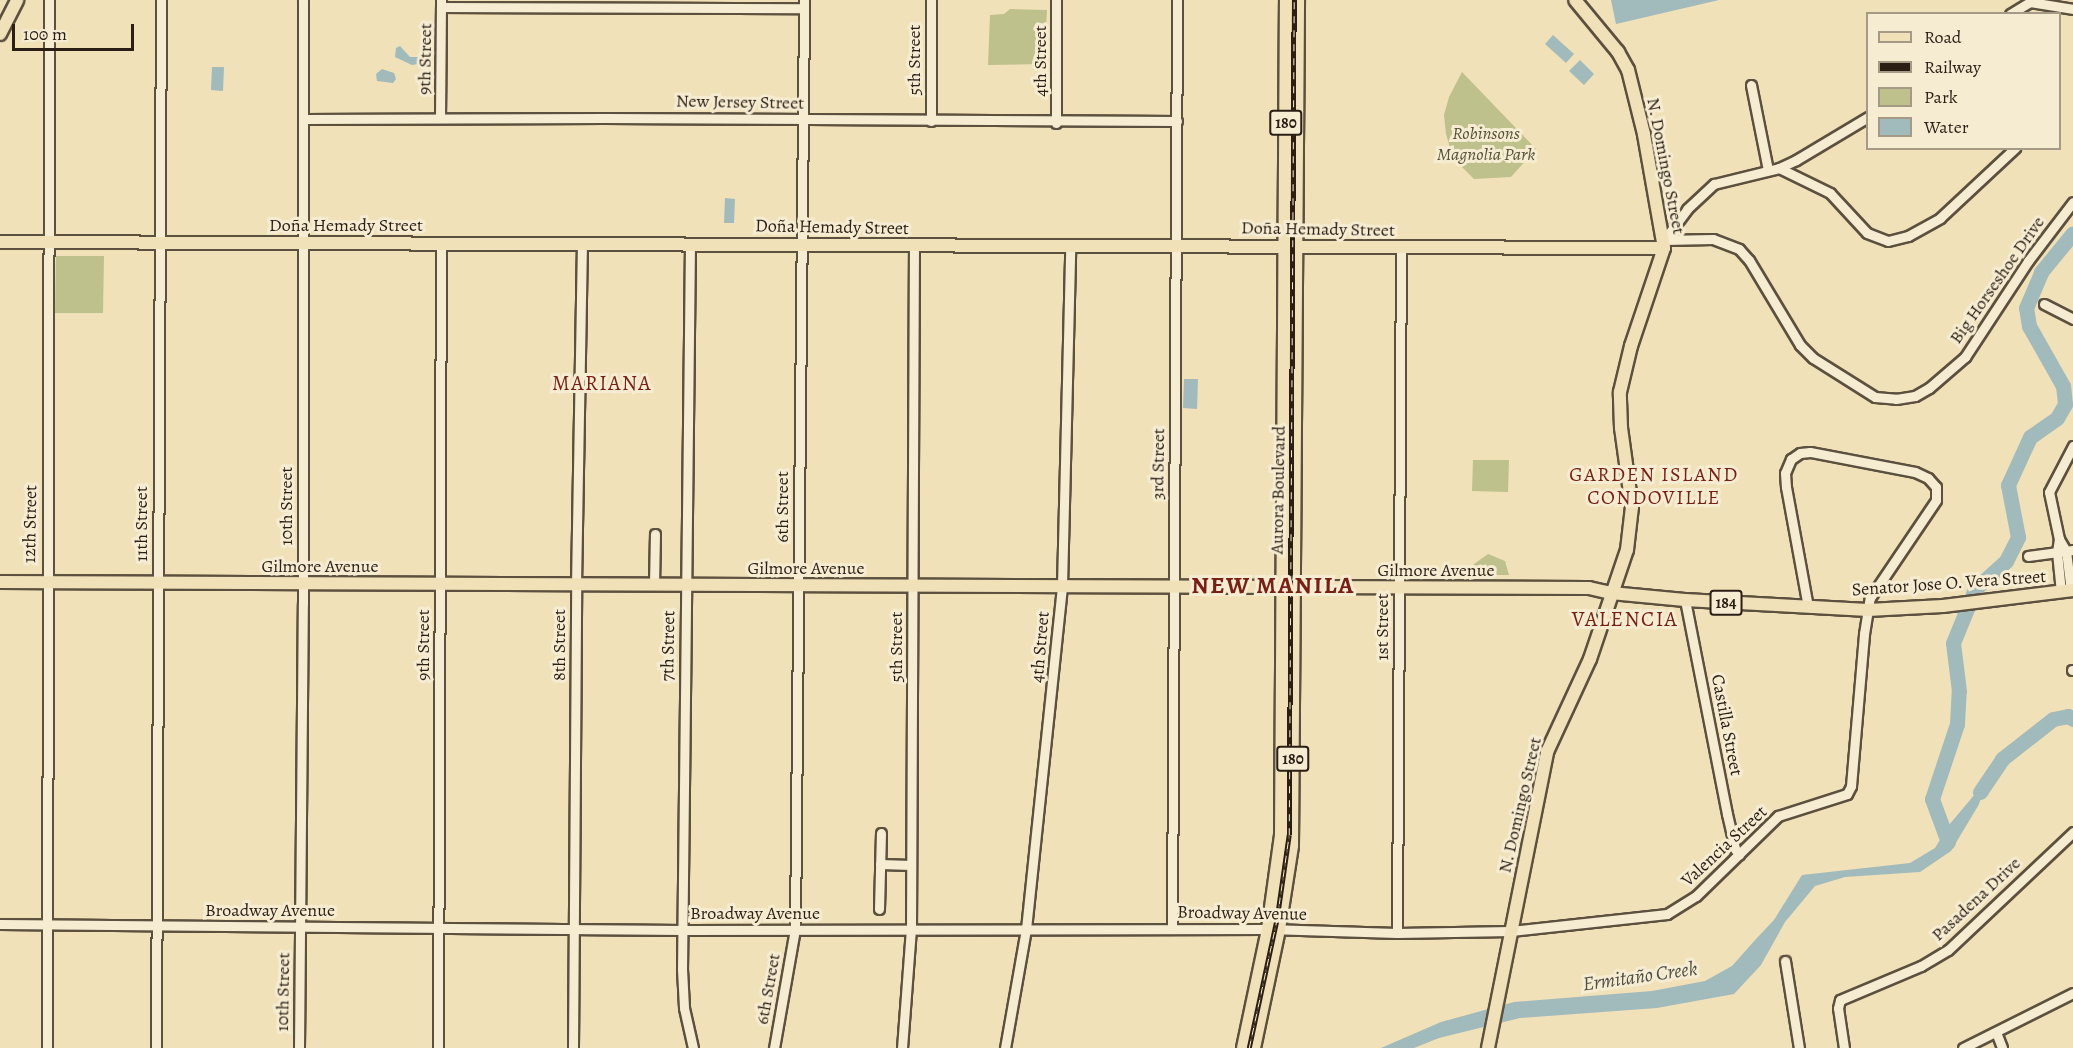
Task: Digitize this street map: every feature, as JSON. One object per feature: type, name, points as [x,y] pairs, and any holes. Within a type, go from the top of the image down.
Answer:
[{"type":"main road","points":[[0,34],[17,0]]},
{"type":"main road","name":"Aurora Boulevard","points":[[1286,0],[1291,246]]},
{"type":"main road","name":"Aurora Boulevard","points":[[1254,1048],[1274,929],[1281,835],[1288,587],[1291,246],[1298,0]]},
{"type":"main road","name":"N. Domingo Street","points":[[1488,1048],[1547,752],[1590,659],[1627,550],[1632,507],[1619,403],[1622,379],[1664,244],[1644,134],[1628,70],[1618,52],[1575,0]]},
{"type":"main road","name":"Doña Hemady Street","points":[[0,242],[690,243],[1401,248],[1664,244]]},
{"type":"main road","name":"Gilmore Avenue","points":[[0,582],[798,587],[1589,588],[1611,593]]},
{"type":"main road","name":"Senator Jose O. Vera Street","points":[[1611,593],[1685,600],[1868,610],[1943,606],[2068,591]]},
{"type":"main road","name":"Aurora Boulevard","points":[[1243,1048],[1274,929]]},
{"type":"street","name":"12th Street","points":[[47,1048],[46,582],[49,0]]},
{"type":"street","name":"11th Street","points":[[156,1048],[162,0]]},
{"type":"street","name":"10th Street","points":[[299,1048],[303,0]]},
{"type":"street","name":"5th Street","points":[[931,0],[931,121]]},
{"type":"street","name":"4th Street","points":[[1056,0],[1056,123]]},
{"type":"street","name":"3rd Street","points":[[1172,929],[1176,0]]},
{"type":"street","points":[[2013,12],[2030,2],[2058,2],[2073,9]]},
{"type":"street","points":[[441,4],[804,4]]},
{"type":"street","name":"9th Street","points":[[440,118],[441,4]]},
{"type":"street","name":"6th Street","points":[[774,1048],[795,929],[801,120],[804,4]]},
{"type":"street","points":[[1751,86],[1768,170]]},
{"type":"street","points":[[1664,244],[1687,209],[1714,184],[1779,168],[1866,118]]},
{"type":"street","name":"New Jersey Street","points":[[303,119],[1056,123],[1177,121]]},
{"type":"street","points":[[1779,168],[1830,193],[1867,233],[1888,241],[1908,236],[1940,219],[2013,150]]},
{"type":"street","name":"Big Horseshoe Drive","points":[[1664,244],[1713,239],[1738,249],[1749,260],[1800,345],[1813,358],[1875,396],[1896,399],[1915,396],[1929,388],[1965,357],[2028,261],[2073,202]]},
{"type":"street","name":"9th Street","points":[[438,1048],[441,242]]},
{"type":"street","name":"8th Street","points":[[573,1048],[576,585],[582,243]]},
{"type":"street","name":"7th Street","points":[[690,243],[682,930],[684,1008],[693,1048]]},
{"type":"street","name":"5th Street","points":[[902,1048],[911,929],[914,246]]},
{"type":"street","name":"4th Street","points":[[1005,1048],[1026,929],[1062,586],[1070,247]]},
{"type":"street","name":"1st Street","points":[[1397,933],[1401,248]]},
{"type":"street","points":[[2044,304],[2073,320]]},
{"type":"street","points":[[2068,591],[2065,551],[2059,539],[2050,487],[2072,448]]},
{"type":"street","points":[[1808,607],[1785,476],[1791,459],[1800,453],[1810,452],[1915,472],[1928,478],[1936,487],[1936,500],[1870,598],[1868,610]]},
{"type":"street","points":[[654,585],[655,534]]},
{"type":"street","points":[[2028,556],[2065,551]]},
{"type":"street","name":"Castilla Street","points":[[1685,600],[1727,813],[1735,849],[1739,855]]},
{"type":"street","name":"Valencia Street","points":[[1511,932],[1667,914],[1695,896],[1778,816],[1847,794],[1851,786],[1868,610]]},
{"type":"street","name":"Pasadena Drive","points":[[1844,1048],[1838,1008],[1840,1000],[1921,966],[1948,950],[2073,832]]},
{"type":"street","points":[[879,909],[881,833]]},
{"type":"street","points":[[880,864],[911,866]]},
{"type":"street","name":"Broadway Avenue","points":[[0,924],[682,930],[1274,929],[1397,933],[1511,932]]},
{"type":"street","points":[[1785,961],[1799,1048]]},
{"type":"street","points":[[1963,1048],[2073,993]]},
{"type":"street","points":[[1996,1032],[2002,1048]]},
{"type":"green space","points":[[1010,9],[1047,10],[1044,64],[988,65],[990,15],[1004,14]]},
{"type":"green space","name":"Robinsons Magnolia Park","points":[[1462,72],[1536,149],[1511,177],[1474,179],[1453,158],[1446,134],[1444,115],[1449,97]]},
{"type":"green space","points":[[56,256],[104,256],[103,313],[55,313]]},
{"type":"green space","points":[[1473,460],[1509,460],[1508,492],[1472,491]]},
{"type":"green space","points":[[1488,554],[1505,561],[1509,575],[1472,575],[1474,564]]},
{"type":"water","points":[[1611,0],[1719,0],[1616,24]]},
{"type":"water","points":[[1553,35],[1574,54],[1566,63],[1545,44]]},
{"type":"water","points":[[400,46],[410,57],[419,57],[418,64],[412,65],[395,57],[396,48]]},
{"type":"water","points":[[1580,60],[1594,74],[1584,85],[1569,71]]},
{"type":"water","points":[[212,67],[224,67],[223,91],[211,90]]},
{"type":"water","points":[[382,69],[394,73],[396,79],[393,83],[377,81],[376,74]]},
{"type":"water","points":[[725,198],[735,199],[734,223],[724,223]]},
{"type":"water","points":[[1184,379],[1198,379],[1197,409],[1183,408]]},
{"type":"water","name":"Ermitaño Creek","points":[[1991,775],[1978,806],[1951,851],[1920,872],[1845,877],[1815,886],[1785,922],[1761,965],[1734,994],[1657,1008],[1520,1018],[1439,1038],[1414,1048],[1381,1048],[1441,1022],[1514,1002],[1652,991],[1705,981],[1732,966],[1774,920],[1802,875],[1910,863],[1935,848],[1949,825]]},
{"type":"waterway","points":[[1948,842],[1932,799],[1957,724],[1959,691],[1953,643],[1975,589],[2006,561],[2018,537],[2008,485],[2030,437],[2057,418],[2065,404],[2063,386],[2029,326],[2026,308],[2041,272],[2073,233]]},
{"type":"waterway","name":"Ermitaño Creek","points":[[1980,792],[2002,759],[2053,719],[2068,716],[2073,719]]},
{"type":"railway","points":[[1249,1048],[1277,918],[1289,835],[1294,0]]},
{"type":"district","name":"MARIANA","points":[[602,383]]},
{"type":"district","name":"GARDEN ISLAND CONDOVILLE","points":[[1654,486]]},
{"type":"district","name":"NEW MANILA","points":[[1273,586]]},
{"type":"district","name":"VALENCIA","points":[[1625,619]]}]
